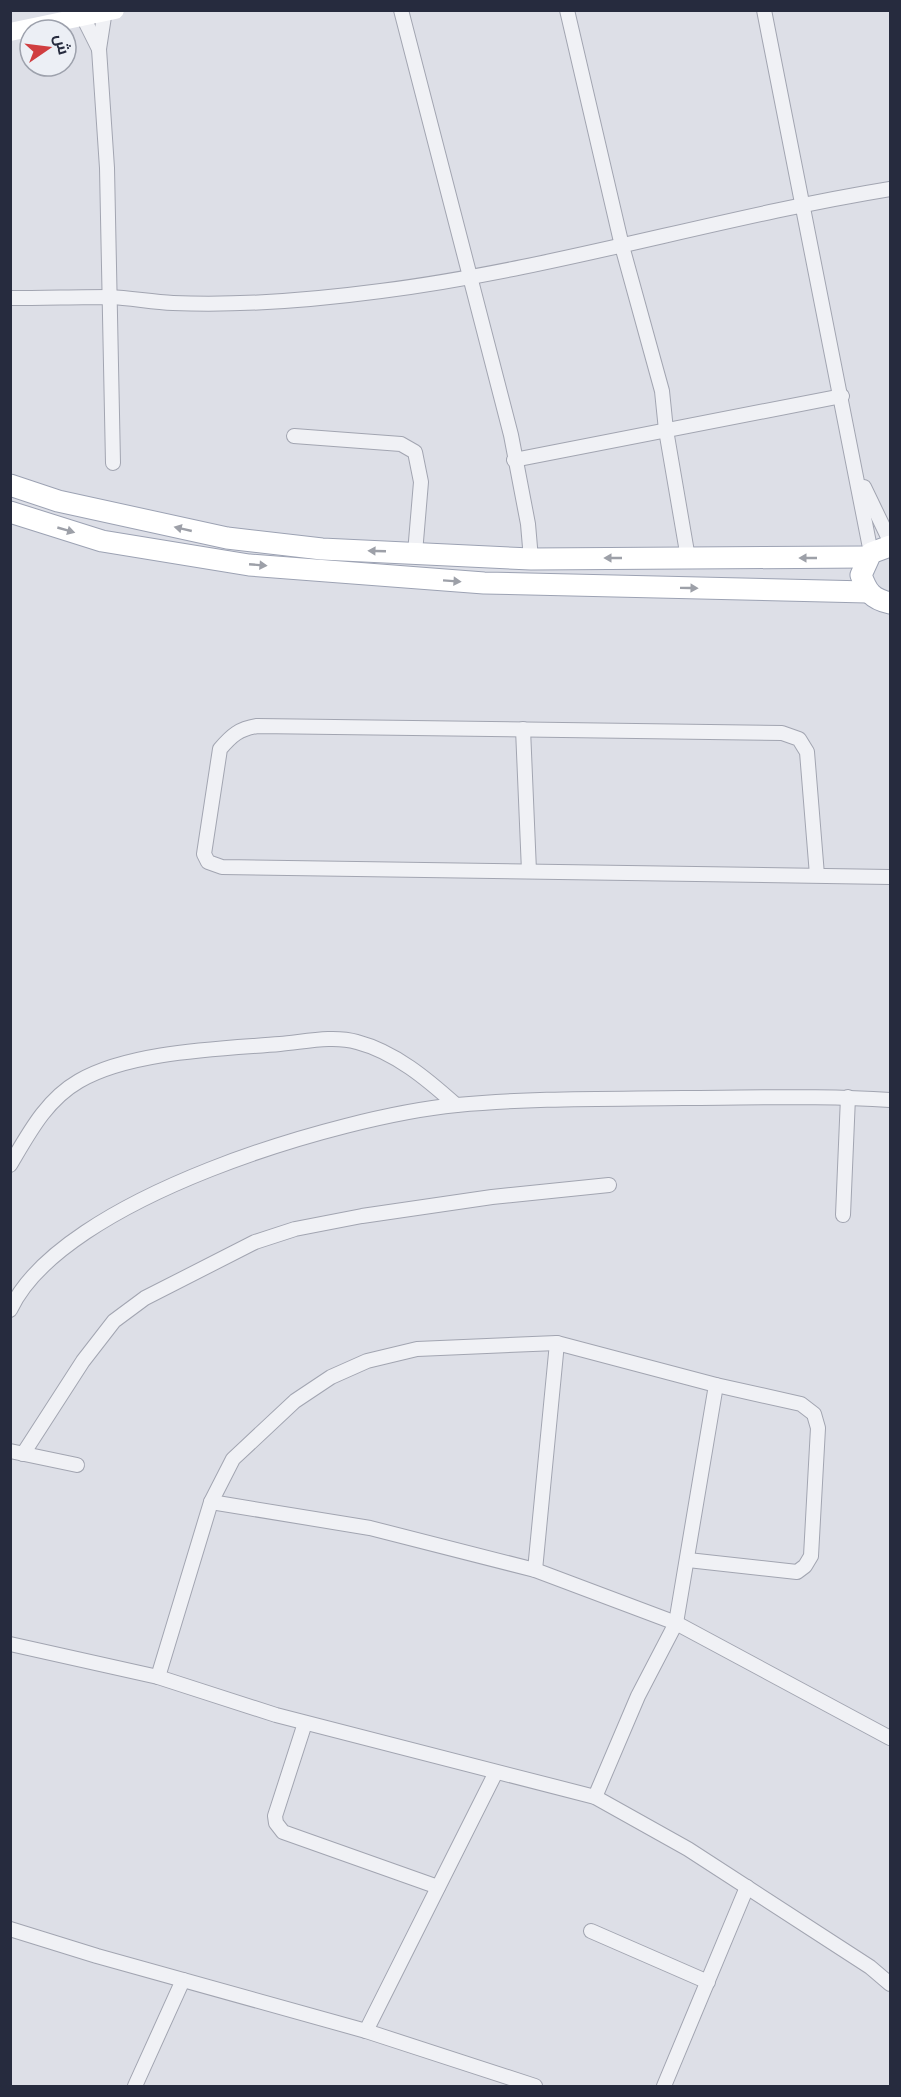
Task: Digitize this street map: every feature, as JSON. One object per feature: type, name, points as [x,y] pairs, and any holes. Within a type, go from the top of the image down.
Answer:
[{"type":"main road","points":[[10,485],[58,501],[227,538],[322,549],[531,559],[688,558],[876,552]]},
{"type":"main road","points":[[10,512],[102,541],[249,564],[484,583],[867,592]]},
{"type":"main road","points":[[876,552],[861,575],[867,592],[878,601],[891,603]]},
{"type":"street","points":[[401,10],[511,435],[528,524],[531,559]]},
{"type":"street","points":[[567,10],[622,246],[662,391],[666,430],[688,558]]},
{"type":"street","points":[[764,10],[858,475],[876,552]]},
{"type":"street","points":[[10,32],[83,14],[108,11],[99,49],[107,168],[113,463]]},
{"type":"street","points":[[83,14],[99,49]]},
{"type":"street","points":[[10,298],[111,297],[173,303],[285,300],[381,291],[471,278],[622,246],[803,203],[891,189]]},
{"type":"street","points":[[514,460],[842,396]]},
{"type":"street","points":[[294,436],[401,444],[415,452],[421,482],[415,553]]},
{"type":"street","points":[[858,475],[891,540]]},
{"type":"street","points":[[817,875],[807,752],[799,738],[782,733],[257,726],[242,729],[231,735],[220,749],[204,854],[208,862],[222,867],[891,877]]},
{"type":"street","points":[[523,729],[529,871]]},
{"type":"street","points":[[10,1165],[44,1110],[79,1081],[120,1065],[161,1056],[320,1040],[354,1041],[379,1049],[433,1085],[456,1105]]},
{"type":"street","points":[[843,1215],[848,1096]]},
{"type":"street","points":[[10,1310],[42,1266],[104,1220],[176,1183],[320,1133],[456,1105],[628,1099],[848,1096],[891,1100]]},
{"type":"street","points":[[77,1465],[17,1453],[114,1321],[145,1298],[255,1242],[295,1229],[362,1216],[492,1197],[609,1185]]},
{"type":"street","points":[[535,1570],[557,1343]]},
{"type":"street","points":[[158,1677],[211,1502],[233,1459],[295,1401],[331,1377],[367,1361],[417,1349],[557,1343],[717,1386],[801,1404],[814,1414],[818,1428],[811,1556],[797,1572],[688,1560]]},
{"type":"street","points":[[595,1797],[638,1695],[676,1623],[717,1386]]},
{"type":"street","points":[[211,1502],[370,1528],[535,1570],[676,1623],[891,1738]]},
{"type":"street","points":[[10,1644],[158,1677],[305,1723],[495,1774],[552,1785],[595,1797],[688,1849],[870,1967],[891,1984]]},
{"type":"street","points":[[305,1723],[275,1816],[276,1823],[283,1832],[438,1887]]},
{"type":"street","points":[[366,2031],[495,1774]]},
{"type":"street","points":[[664,2086],[747,1887]]},
{"type":"street","points":[[10,1929],[366,2031],[535,2086]]},
{"type":"street","points":[[591,1931],[708,1982]]},
{"type":"street","points":[[135,2086],[183,1980]]}]
